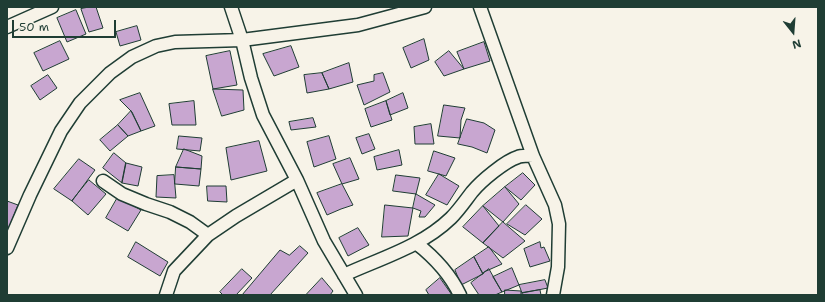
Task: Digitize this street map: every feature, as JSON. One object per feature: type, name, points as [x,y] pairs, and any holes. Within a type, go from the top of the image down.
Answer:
[{"type":"street","points":[[7,27],[52,7]]},
{"type":"street","points":[[231,7],[263,115],[297,180],[324,241],[344,274],[353,294]]},
{"type":"street","points":[[7,248],[30,195],[61,131],[80,103],[110,73],[132,57],[156,46],[175,42],[242,40],[358,25],[425,7]]},
{"type":"street","points":[[480,7],[533,156],[555,205],[559,224],[558,267],[553,295]]},
{"type":"street","points":[[344,274],[402,251],[431,235],[451,218],[473,191],[507,162],[520,156],[533,156]]},
{"type":"street","points":[[166,295],[174,271],[208,236],[236,216],[297,180]]},
{"type":"street","points":[[103,181],[122,194],[170,212],[190,222],[208,236]]},
{"type":"street","points":[[416,243],[434,258],[456,286],[460,295]]},
{"type":"building","points":[[96,7],[103,28],[89,32],[81,9]]},
{"type":"building","points":[[76,10],[86,34],[67,42],[57,18]]},
{"type":"building","points":[[137,26],[141,40],[120,46],[116,32]]},
{"type":"building","points":[[424,39],[429,60],[411,68],[403,48]]},
{"type":"building","points":[[60,41],[69,59],[43,71],[34,53]]},
{"type":"building","points":[[484,42],[490,61],[464,69],[457,52]]},
{"type":"building","points":[[291,46],[299,67],[274,76],[263,54]]},
{"type":"building","points":[[230,51],[237,85],[213,89],[206,56]]},
{"type":"building","points":[[449,51],[464,69],[444,76],[435,62]]},
{"type":"building","points":[[349,63],[353,82],[329,89],[322,73]]},
{"type":"building","points":[[322,73],[329,89],[307,93],[304,75]]},
{"type":"building","points":[[383,73],[390,92],[364,105],[357,85],[374,81],[374,75]]},
{"type":"building","points":[[48,75],[57,88],[40,100],[31,86]]},
{"type":"building","points":[[213,89],[243,90],[244,110],[222,116]]},
{"type":"building","points":[[140,93],[155,126],[141,131],[132,112],[120,100]]},
{"type":"building","points":[[403,93],[408,108],[390,115],[386,101]]},
{"type":"building","points":[[194,101],[196,125],[172,125],[169,104]]},
{"type":"building","points":[[386,101],[392,120],[371,127],[365,109]]},
{"type":"building","points":[[444,105],[465,108],[461,120],[460,138],[438,136]]},
{"type":"building","points":[[131,111],[141,131],[128,136],[118,125]]},
{"type":"building","points":[[313,118],[316,127],[291,130],[289,122]]},
{"type":"building","points":[[467,119],[484,123],[495,130],[487,153],[472,147],[458,144]]},
{"type":"building","points":[[431,124],[434,144],[415,144],[414,127]]},
{"type":"building","points":[[118,125],[128,136],[110,151],[100,140]]},
{"type":"building","points":[[369,134],[375,149],[362,154],[356,138]]},
{"type":"building","points":[[179,136],[202,138],[200,151],[177,149]]},
{"type":"building","points":[[329,136],[336,159],[314,167],[307,142]]},
{"type":"building","points":[[259,141],[267,171],[231,180],[226,148]]},
{"type":"building","points":[[184,149],[202,156],[201,169],[176,167]]},
{"type":"building","points":[[399,150],[402,165],[377,170],[374,157]]},
{"type":"building","points":[[434,151],[455,158],[446,176],[428,171]]},
{"type":"building","points":[[114,153],[126,163],[122,183],[103,168]]},
{"type":"building","points":[[350,158],[359,179],[342,184],[333,164]]},
{"type":"building","points":[[79,159],[95,170],[72,201],[54,189]]},
{"type":"building","points":[[126,163],[142,167],[138,186],[122,183]]},
{"type":"building","points":[[176,167],[201,169],[199,186],[175,184]]},
{"type":"building","points":[[523,173],[535,185],[521,200],[505,187]]},
{"type":"building","points":[[439,174],[459,186],[447,205],[426,195]]},
{"type":"building","points":[[174,175],[176,198],[156,197],[157,176]]},
{"type":"building","points":[[396,175],[420,178],[416,194],[393,191]]},
{"type":"building","points":[[89,180],[106,194],[88,215],[72,201]]},
{"type":"building","points":[[342,184],[353,205],[327,215],[317,193]]},
{"type":"building","points":[[207,186],[226,186],[227,202],[208,201]]},
{"type":"building","points":[[505,187],[519,204],[503,222],[483,206]]},
{"type":"building","points":[[416,194],[435,205],[425,217],[419,217],[421,211],[413,208]]},
{"type":"building","points":[[118,197],[141,210],[128,231],[106,218]]},
{"type":"building","points":[[7,201],[18,205],[8,230],[7,229]]},
{"type":"building","points":[[385,205],[413,208],[408,236],[382,237]]},
{"type":"building","points":[[526,205],[542,219],[525,235],[507,224]]},
{"type":"building","points":[[483,206],[499,226],[483,243],[463,227]]},
{"type":"building","points":[[503,222],[525,241],[503,258],[483,243]]},
{"type":"building","points":[[358,228],[369,245],[348,256],[339,238]]},
{"type":"building","points":[[136,242],[168,262],[160,276],[128,257]]},
{"type":"building","points":[[540,242],[541,248],[544,247],[550,261],[530,267],[524,249]]},
{"type":"building","points":[[300,246],[308,253],[270,295],[242,295],[280,250],[289,255]]},
{"type":"building","points":[[489,247],[502,264],[484,272],[483,274],[474,257]]},
{"type":"building","points":[[474,257],[483,274],[461,285],[455,270]]},
{"type":"building","points":[[512,268],[519,285],[502,292],[493,277]]},
{"type":"building","points":[[242,269],[252,278],[236,295],[223,295],[220,292]]},
{"type":"building","points":[[489,269],[502,292],[495,295],[479,295],[471,283]]},
{"type":"building","points":[[322,278],[333,291],[330,295],[306,295]]},
{"type":"building","points":[[440,278],[452,295],[429,295],[426,290]]},
{"type":"building","points":[[545,280],[548,288],[522,293],[519,285]]},
{"type":"building","points":[[505,290],[521,291],[521,295],[505,295]]},
{"type":"building","points":[[540,290],[541,295],[522,295],[522,293]]}]
